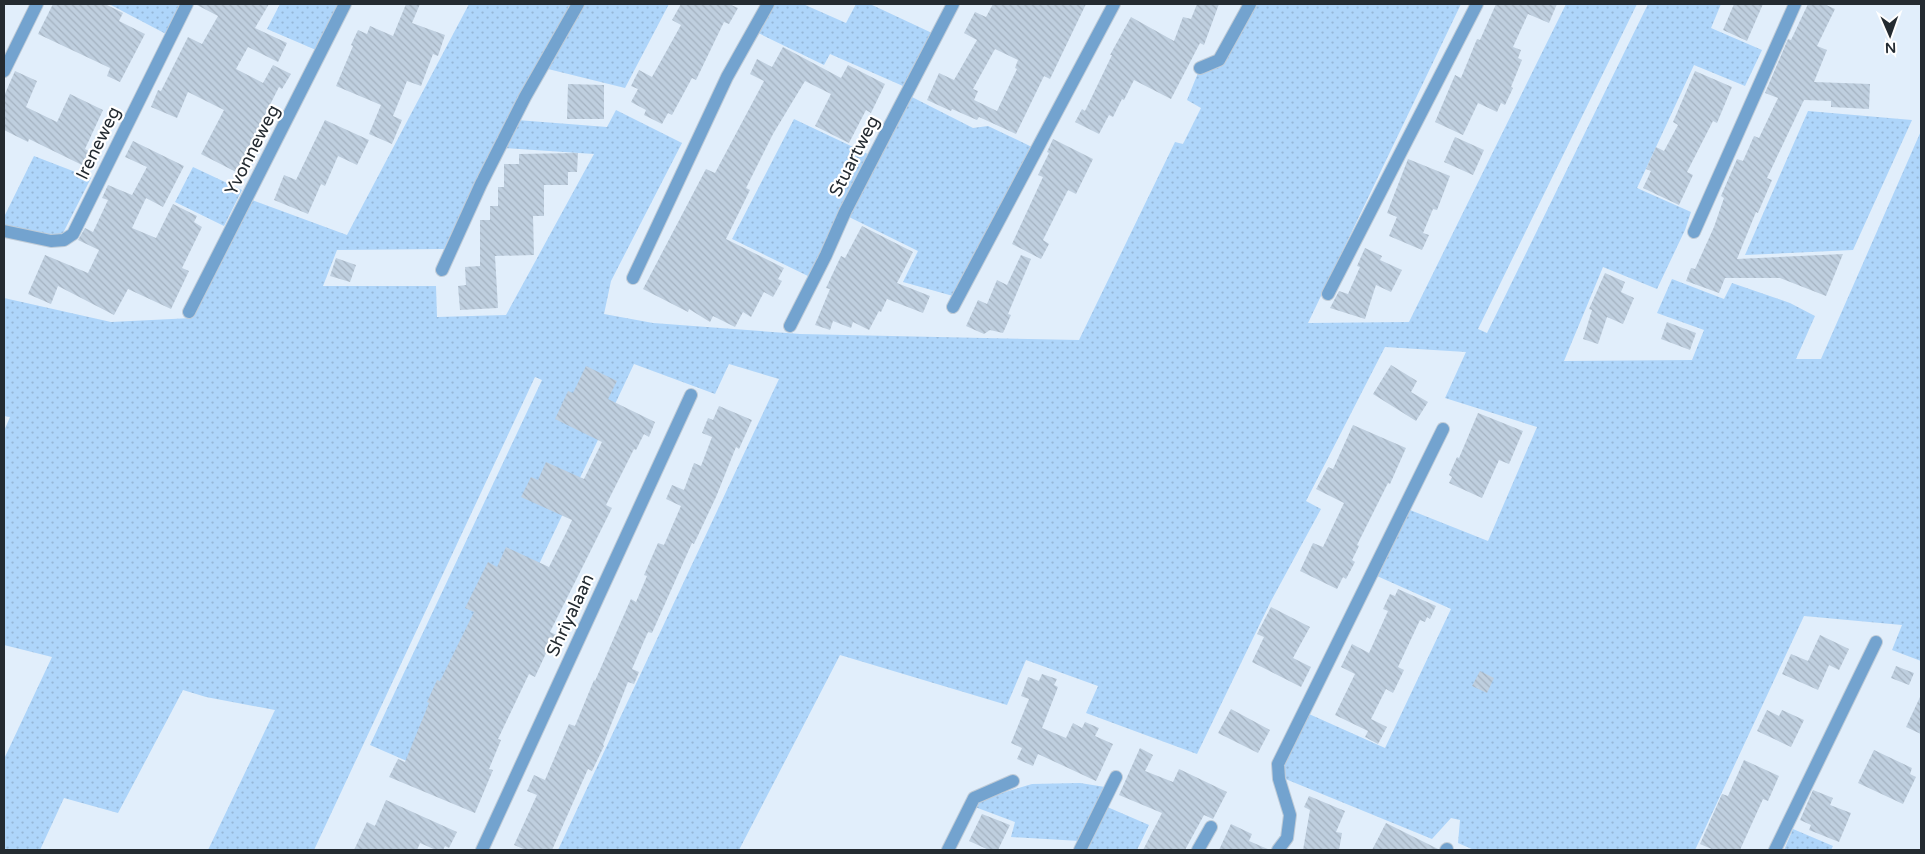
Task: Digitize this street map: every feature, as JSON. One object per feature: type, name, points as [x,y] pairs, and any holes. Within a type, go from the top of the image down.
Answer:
[{"type":"street","points":[[4,71],[37,4]]},
{"type":"street","name":"Ireneweg","points":[[4,231],[52,240],[64,240],[73,234],[187,4]]},
{"type":"street","name":"Yvonneweg","points":[[189,312],[345,4]]},
{"type":"street","points":[[442,270],[525,97],[578,4]]},
{"type":"street","points":[[633,278],[727,77],[768,4]]},
{"type":"street","name":"Stuartweg","points":[[790,326],[826,255],[844,212],[953,4]]},
{"type":"street","points":[[952,308],[1114,4]]},
{"type":"street","points":[[1200,68],[1219,60],[1250,4]]},
{"type":"street","points":[[1328,294],[1477,4]]},
{"type":"street","points":[[1694,232],[1795,4]]},
{"type":"street","name":"Shriyalaan","points":[[482,850],[691,395]]},
{"type":"street","points":[[1278,850],[1288,838],[1290,815],[1278,779],[1278,764],[1443,429]]},
{"type":"street","points":[[1775,850],[1876,642]]},
{"type":"street","points":[[1080,850],[1116,777]]},
{"type":"street","points":[[948,850],[974,798],[1013,781]]},
{"type":"street","points":[[1198,850],[1211,827]]},
{"type":"shaded area","points":[[109,4],[181,4],[166,34]]},
{"type":"shaded area","points":[[280,4],[339,4],[316,50],[267,29]]},
{"type":"shaded area","points":[[469,4],[572,4],[477,178],[444,249],[337,250],[323,286],[436,286],[437,317],[506,315],[594,154],[503,148],[517,120],[607,127],[616,110],[682,143],[611,281],[604,314],[653,323],[800,334],[1079,340],[1175,142],[1183,144],[1201,108],[1187,100],[1198,73],[1220,67],[1254,4],[1461,4],[1308,323],[1409,322],[1566,4],[1637,4],[1478,329],[1487,333],[1648,4],[1721,4],[1711,28],[1762,50],[1745,86],[1694,65],[1637,188],[1691,212],[1685,230],[1657,289],[1603,267],[1564,361],[1692,360],[1704,330],[1657,313],[1672,279],[1724,299],[1732,283],[1790,303],[1815,316],[1796,359],[1821,359],[1921,131],[1921,661],[1892,650],[1902,625],[1804,616],[1695,850],[1474,850],[1458,843],[1460,820],[1451,818],[1432,839],[1283,778],[1284,763],[1309,714],[1385,748],[1451,609],[1377,576],[1410,510],[1488,541],[1537,427],[1445,398],[1466,352],[1385,347],[1306,501],[1321,509],[1271,601],[1197,754],[1086,713],[1098,686],[1026,660],[1007,705],[840,655],[739,850],[558,850],[779,379],[729,364],[715,394],[634,364],[439,775],[370,745],[542,380],[535,377],[314,850],[208,850],[275,710],[206,697],[183,690],[118,813],[64,798],[40,850],[4,850],[4,759],[52,657],[4,645],[4,431],[10,417],[4,416],[4,298],[111,322],[192,318],[252,200],[347,235]]},
{"type":"shaded area","points":[[582,4],[669,4],[625,88],[548,69]]},
{"type":"shaded area","points":[[769,4],[803,4],[846,23],[856,4],[870,4],[932,33],[903,86],[830,54],[824,65],[754,31]]},
{"type":"shaded area","points":[[908,95],[973,128],[988,126],[1032,147],[953,296],[903,282],[918,251],[847,216]]},
{"type":"shaded area","points":[[1808,111],[1912,120],[1853,250],[1745,255]]},
{"type":"shaded area","points":[[794,119],[870,155],[810,277],[732,239]]},
{"type":"shaded area","points":[[34,156],[91,178],[61,237],[4,228],[4,217]]},
{"type":"shaded area","points":[[193,167],[242,190],[224,226],[175,202]]},
{"type":"shaded area","points":[[1080,783],[1105,787],[1080,841],[1011,837],[1015,822],[975,807],[978,800],[1032,784]]},
{"type":"shaded area","points":[[1105,806],[1149,825],[1137,850],[1083,850]]},
{"type":"shaded area","points":[[1793,829],[1833,846],[1831,850],[1784,850]]},
{"type":"building","points":[[53,4],[105,4],[123,13],[119,21],[145,34],[120,82],[107,76],[110,68],[38,34]]},
{"type":"building","points":[[195,4],[269,4],[255,28],[287,43],[278,62],[248,47],[236,69],[263,83],[273,65],[291,74],[282,89],[279,87],[236,172],[201,154],[224,110],[188,92],[177,118],[151,107],[158,90],[161,91],[188,37],[202,44],[218,16]]},
{"type":"building","points":[[406,4],[420,4],[412,23],[445,35],[438,56],[433,54],[421,86],[407,81],[393,116],[402,120],[392,144],[369,134],[381,105],[336,86],[358,30],[367,34],[370,26],[393,36]]},
{"type":"building","points":[[681,4],[729,4],[738,8],[729,24],[724,22],[696,80],[692,78],[672,115],[668,113],[662,124],[644,115],[646,110],[631,102],[638,89],[631,86],[639,70],[652,77],[681,25],[672,20]]},
{"type":"building","points":[[993,4],[1086,4],[1050,79],[1044,76],[1016,134],[979,117],[977,120],[927,100],[939,73],[954,80],[977,40],[964,33],[975,12],[986,17]],"holes":[[[995,49],[1018,60],[1015,68],[1017,69],[997,111],[974,100],[978,91],[973,89]]]},
{"type":"building","points":[[1197,4],[1219,4],[1204,45],[1200,43],[1171,99],[1134,80],[1113,117],[1109,115],[1099,134],[1075,122],[1082,109],[1085,111],[1112,55],[1110,55],[1131,17],[1174,41],[1183,17],[1191,19]]},
{"type":"building","points":[[1496,4],[1557,4],[1549,23],[1528,14],[1513,47],[1521,50],[1518,58],[1522,60],[1505,105],[1501,103],[1497,112],[1478,103],[1463,135],[1435,122],[1455,75],[1461,78],[1477,39],[1480,40]]},
{"type":"building","points":[[1734,4],[1763,4],[1747,41],[1723,30]]},
{"type":"building","points":[[1808,4],[1824,4],[1835,9],[1817,46],[1827,50],[1814,82],[1870,84],[1869,109],[1831,107],[1831,101],[1804,100],[1767,178],[1772,180],[1758,213],[1756,212],[1737,259],[1843,254],[1826,296],[1780,278],[1725,278],[1719,293],[1686,281],[1691,268],[1695,269],[1714,227],[1724,198],[1721,196],[1737,159],[1743,161],[1754,136],[1759,138],[1778,98],[1765,93],[1788,39],[1791,40]]},
{"type":"building","points":[[783,47],[841,78],[848,65],[885,84],[871,113],[866,110],[849,143],[815,126],[831,94],[805,81],[773,134],[746,188],[750,190],[726,239],[784,268],[778,279],[782,281],[773,297],[764,292],[751,317],[743,312],[735,327],[713,316],[710,322],[689,309],[688,312],[643,289],[706,169],[715,173],[764,81],[750,74],[757,59],[772,67]]},
{"type":"building","points":[[15,71],[37,81],[26,107],[57,122],[70,94],[103,110],[85,149],[89,151],[82,165],[29,139],[28,142],[4,130],[4,96]]},
{"type":"building","points":[[1695,71],[1732,87],[1717,123],[1713,121],[1687,172],[1693,175],[1679,205],[1643,188],[1651,171],[1646,169],[1656,147],[1664,151],[1678,125],[1673,122]]},
{"type":"building","points":[[568,84],[604,85],[604,119],[567,119]]},
{"type":"building","points":[[325,120],[369,140],[357,165],[338,156],[325,186],[321,184],[308,214],[274,200],[284,175],[296,180]]},
{"type":"building","points":[[1455,137],[1484,150],[1473,175],[1444,162]]},
{"type":"building","points":[[1053,139],[1093,159],[1076,194],[1068,190],[1043,240],[1049,244],[1041,259],[1012,244],[1043,177],[1038,175],[1049,153],[1047,152]]},
{"type":"building","points":[[133,141],[184,166],[163,207],[146,198],[132,228],[156,238],[173,204],[197,216],[194,222],[202,227],[182,268],[189,271],[171,309],[128,289],[114,315],[58,286],[51,304],[28,294],[45,255],[88,273],[99,250],[78,240],[85,228],[93,232],[108,200],[102,198],[108,185],[132,195],[147,167],[125,157]]},
{"type":"building","points":[[578,153],[577,172],[568,172],[568,185],[544,185],[544,216],[533,216],[534,255],[495,256],[498,308],[460,310],[458,286],[466,285],[465,267],[480,266],[480,220],[490,220],[490,206],[498,206],[498,187],[504,187],[504,164],[519,164],[519,154]]},
{"type":"building","points":[[1408,159],[1450,176],[1437,210],[1433,209],[1423,233],[1429,235],[1422,250],[1389,236],[1397,217],[1387,213]]},
{"type":"building","points":[[862,226],[913,252],[897,283],[930,296],[923,313],[887,299],[869,330],[853,322],[851,328],[833,321],[830,330],[815,325],[830,289],[826,288],[841,256],[845,258]]},
{"type":"building","points":[[1365,248],[1382,256],[1380,260],[1402,270],[1391,292],[1376,285],[1365,319],[1330,308],[1339,291],[1348,294],[1360,267],[1357,266]]},
{"type":"building","points":[[1021,255],[1031,259],[1008,314],[1011,315],[1003,333],[990,330],[984,334],[966,326],[978,300],[987,304],[997,280],[1007,285]]},
{"type":"building","points":[[336,258],[356,265],[350,282],[330,276]]},
{"type":"building","points":[[1605,273],[1625,282],[1621,292],[1634,298],[1623,324],[1607,317],[1598,344],[1583,339],[1592,310],[1589,309]]},
{"type":"building","points":[[1667,322],[1696,333],[1690,350],[1661,339]]},
{"type":"building","points":[[1391,365],[1417,381],[1411,392],[1428,402],[1416,421],[1373,394]]},
{"type":"building","points":[[586,366],[617,381],[608,399],[655,422],[649,437],[644,434],[636,450],[634,449],[606,505],[612,508],[550,632],[559,636],[551,652],[547,651],[535,677],[529,674],[498,739],[501,740],[489,769],[493,770],[475,813],[389,777],[398,759],[405,762],[437,680],[440,681],[474,612],[465,608],[488,562],[497,567],[506,547],[549,567],[566,533],[572,520],[521,497],[531,477],[538,480],[546,462],[584,479],[602,442],[555,419],[568,391],[573,393]]},
{"type":"building","points":[[719,406],[752,420],[739,449],[736,447],[716,497],[694,544],[692,543],[652,633],[648,632],[632,669],[639,672],[634,684],[628,682],[604,746],[592,771],[588,769],[552,850],[526,850],[514,845],[537,795],[527,791],[534,775],[545,780],[569,724],[575,726],[631,599],[636,602],[647,576],[644,575],[658,543],[664,545],[681,506],[666,499],[672,485],[684,490],[694,463],[701,466],[712,437],[702,433],[708,418],[713,420]]},
{"type":"building","points":[[1478,413],[1523,431],[1509,464],[1499,460],[1482,498],[1449,483],[1452,477],[1449,475],[1457,457],[1459,458]]},
{"type":"building","points":[[1353,425],[1406,448],[1390,484],[1388,483],[1357,545],[1359,546],[1352,560],[1355,562],[1346,579],[1343,577],[1337,589],[1300,571],[1313,543],[1323,547],[1344,503],[1316,489],[1328,467],[1333,469]]},
{"type":"building","points":[[1398,589],[1436,606],[1430,619],[1427,617],[1425,622],[1420,620],[1398,667],[1404,670],[1393,693],[1386,689],[1371,719],[1387,727],[1378,744],[1365,737],[1368,731],[1335,715],[1355,674],[1341,667],[1352,644],[1369,653],[1388,611],[1383,609],[1390,594],[1395,596]]},
{"type":"building","points":[[1271,607],[1310,627],[1293,658],[1311,667],[1301,687],[1252,662],[1264,637],[1257,634]]},
{"type":"building","points":[[1820,635],[1849,649],[1839,670],[1829,665],[1818,690],[1782,674],[1791,654],[1808,661]]},
{"type":"building","points":[[1896,666],[1914,673],[1909,685],[1891,678]]},
{"type":"building","points":[[1480,671],[1494,678],[1487,693],[1472,686]]},
{"type":"building","points":[[1042,674],[1057,679],[1054,685],[1058,687],[1042,728],[1066,738],[1073,723],[1082,728],[1085,722],[1099,728],[1095,736],[1113,744],[1096,781],[1038,754],[1033,766],[1017,759],[1022,748],[1011,743],[1029,699],[1021,696],[1028,677],[1039,681]]},
{"type":"building","points":[[1921,695],[1921,734],[1906,727]]},
{"type":"building","points":[[1231,709],[1270,730],[1258,753],[1218,733]]},
{"type":"building","points":[[1767,710],[1779,716],[1782,710],[1804,720],[1791,747],[1757,731]]},
{"type":"building","points":[[1140,748],[1153,755],[1145,771],[1173,782],[1179,769],[1227,792],[1213,819],[1204,815],[1185,850],[1143,850],[1162,813],[1119,795]]},
{"type":"building","points":[[1874,750],[1912,768],[1910,774],[1916,777],[1903,804],[1858,783]]},
{"type":"building","points":[[1744,760],[1779,776],[1768,801],[1763,799],[1740,850],[1714,850],[1700,844],[1722,794],[1728,796]]},
{"type":"building","points":[[1813,790],[1833,798],[1830,805],[1851,813],[1839,842],[1809,830],[1811,825],[1800,820]]},
{"type":"building","points":[[1309,796],[1345,811],[1336,832],[1342,833],[1339,850],[1303,850],[1310,810],[1304,807]]},
{"type":"building","points":[[386,800],[457,832],[449,848],[445,846],[443,850],[436,850],[420,843],[417,850],[354,850],[367,822],[375,826]]},
{"type":"building","points":[[982,814],[1010,825],[998,850],[989,850],[969,841]]},
{"type":"building","points":[[1386,823],[1438,849],[1438,850],[1372,850]]},
{"type":"building","points":[[1231,824],[1252,834],[1249,841],[1270,850],[1219,850]]}]
